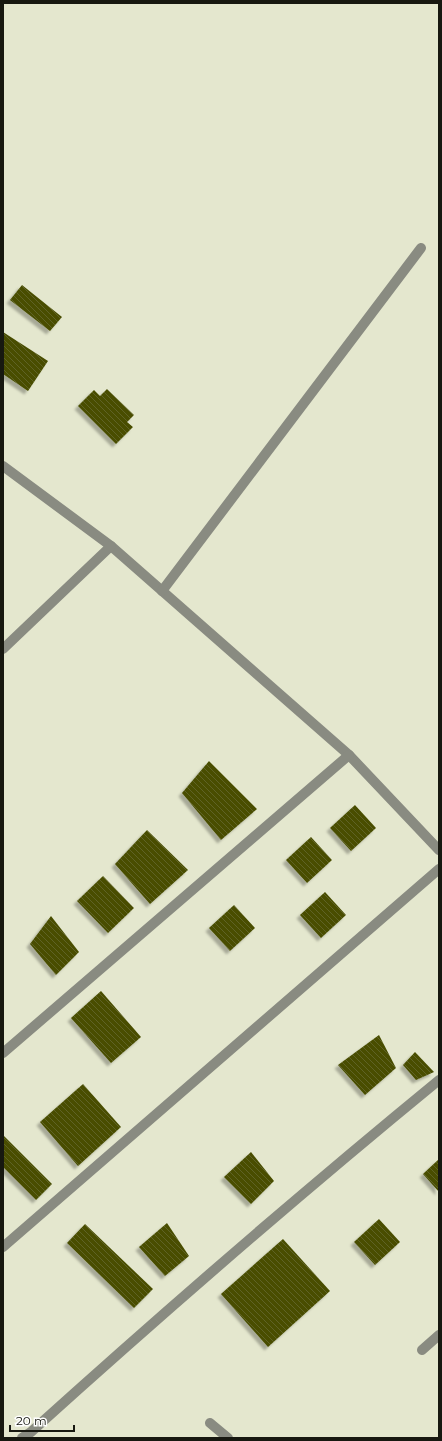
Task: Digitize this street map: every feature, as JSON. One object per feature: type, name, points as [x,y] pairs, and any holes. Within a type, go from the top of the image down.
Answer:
[{"type":"street","points":[[162,590],[421,248]]},
{"type":"street","points":[[3,466],[111,546],[162,590],[349,755],[439,850]]},
{"type":"street","points":[[3,649],[111,546]]},
{"type":"street","points":[[3,1053],[349,755]]},
{"type":"street","points":[[3,1247],[439,869]]},
{"type":"street","points":[[22,1438],[31,1432],[116,1355],[328,1171],[439,1080]]},
{"type":"street","points":[[422,1350],[439,1336]]},
{"type":"street","points":[[210,1423],[228,1438]]},
{"type":"building","points":[[22,285],[62,317],[50,331],[10,300]]},
{"type":"building","points":[[3,332],[48,361],[28,391],[3,374]]},
{"type":"building","points":[[107,389],[134,415],[127,422],[133,427],[116,444],[78,406],[94,390],[100,396]]},
{"type":"building","points":[[209,761],[257,809],[221,840],[182,793]]},
{"type":"building","points":[[355,805],[376,828],[351,851],[330,828]]},
{"type":"building","points":[[147,830],[188,870],[150,904],[115,864]]},
{"type":"building","points":[[311,837],[332,860],[307,883],[286,860]]},
{"type":"building","points":[[103,876],[134,908],[108,933],[77,901]]},
{"type":"building","points":[[325,892],[346,915],[321,938],[300,915]]},
{"type":"building","points":[[234,905],[255,928],[230,951],[209,928]]},
{"type":"building","points":[[51,916],[79,952],[56,975],[30,944]]},
{"type":"building","points":[[101,991],[141,1037],[111,1063],[71,1018]]},
{"type":"building","points":[[379,1035],[396,1068],[365,1095],[338,1065]]},
{"type":"building","points":[[415,1052],[434,1072],[416,1080],[403,1065]]},
{"type":"building","points":[[83,1084],[121,1127],[78,1166],[40,1122]]},
{"type":"building","points":[[3,1135],[52,1184],[36,1200],[3,1167]]},
{"type":"building","points":[[251,1152],[274,1181],[251,1204],[224,1177]]},
{"type":"building","points":[[439,1159],[439,1192],[423,1174]]},
{"type":"building","points":[[379,1219],[400,1242],[375,1265],[354,1242]]},
{"type":"building","points":[[167,1223],[189,1256],[165,1276],[139,1247]]},
{"type":"building","points":[[85,1224],[153,1289],[134,1308],[67,1243]]},
{"type":"building","points":[[283,1239],[330,1291],[268,1347],[221,1294]]}]
